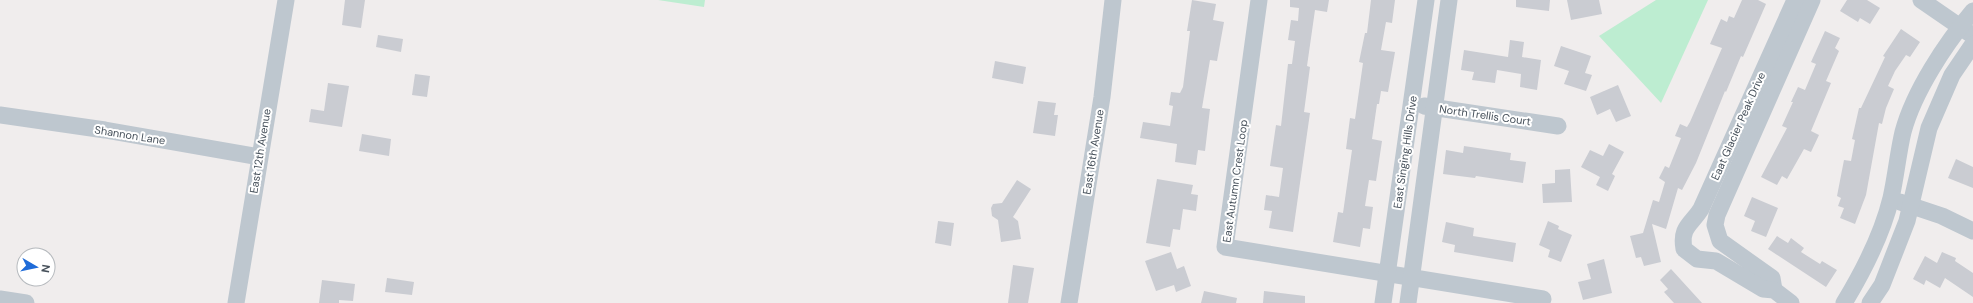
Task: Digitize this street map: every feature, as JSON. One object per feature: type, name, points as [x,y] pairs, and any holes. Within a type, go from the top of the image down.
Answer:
[{"type":"street","name":"East 12th Avenue","points":[[236,303],[286,0]]},
{"type":"street","name":"East 16th Avenue","points":[[1069,303],[1102,97],[1113,0]]},
{"type":"street","name":"East Autumn Crest Loop","points":[[1260,0],[1225,247],[1387,274]]},
{"type":"street","name":"East Singing Hills Drive","points":[[1383,303],[1426,0]]},
{"type":"street","name":"East Singing Hills Drive","points":[[1408,303],[1449,0]]},
{"type":"street","name":"Eaat Glacier Peak Drive","points":[[1795,0],[1701,209],[1683,232],[1684,249],[1696,259],[1716,260],[1763,289],[1774,290],[1772,278],[1720,241],[1716,233],[1715,225],[1717,215],[1812,0]]},
{"type":"street","points":[[1921,0],[1966,31]]},
{"type":"street","points":[[1844,303],[1862,273],[1876,240],[1890,199],[1904,131],[1919,93],[1937,60],[1966,31],[1973,11]]},
{"type":"street","points":[[1870,303],[1882,285],[1907,221],[1929,128],[1952,75],[1973,44]]},
{"type":"street","name":"North Trellis Court","points":[[1412,104],[1558,126]]},
{"type":"street","name":"Shannon Lane","points":[[0,115],[105,130],[259,157]]},
{"type":"street","points":[[1890,199],[1911,205],[1973,231]]},
{"type":"street","points":[[1387,274],[1543,299]]},
{"type":"street","points":[[1774,290],[1791,303]]},
{"type":"street","points":[[0,299],[26,303]]},
{"type":"green space","points":[[658,0],[705,0],[704,7]]},
{"type":"green space","points":[[1656,0],[1708,0],[1661,103],[1599,36]]},
{"type":"building","points":[[345,0],[365,0],[361,28],[342,25]]},
{"type":"building","points":[[1192,0],[1216,4],[1213,20],[1224,22],[1217,61],[1210,60],[1202,108],[1210,109],[1205,151],[1198,150],[1196,165],[1175,162],[1177,144],[1140,138],[1143,122],[1170,126],[1173,106],[1169,105],[1171,92],[1180,93],[1183,87],[1190,31],[1187,31]]},
{"type":"building","points":[[1290,0],[1329,0],[1327,12],[1315,10],[1307,66],[1310,67],[1304,112],[1310,113],[1293,232],[1269,228],[1272,211],[1264,210],[1266,195],[1279,197],[1283,168],[1270,166],[1276,125],[1281,126],[1288,64],[1292,64],[1295,41],[1288,40],[1291,20],[1298,21],[1299,8],[1290,7]]},
{"type":"building","points":[[1371,0],[1395,0],[1392,23],[1386,22],[1381,50],[1395,52],[1388,92],[1381,91],[1379,104],[1377,104],[1372,139],[1382,141],[1376,181],[1369,180],[1365,206],[1373,207],[1370,229],[1363,228],[1360,247],[1333,242],[1338,212],[1343,213],[1352,150],[1346,149],[1350,118],[1355,119],[1363,63],[1359,62],[1365,33],[1367,33]]},
{"type":"building","points":[[1516,0],[1550,0],[1549,11],[1516,7]]},
{"type":"building","points":[[1567,0],[1599,0],[1602,14],[1571,20]]},
{"type":"building","points":[[1742,0],[1758,0],[1766,4],[1743,57],[1741,56],[1726,92],[1725,91],[1696,163],[1682,190],[1678,188],[1666,229],[1652,224],[1661,262],[1644,266],[1641,257],[1636,258],[1630,236],[1643,233],[1653,200],[1659,202],[1665,182],[1659,178],[1665,166],[1669,168],[1681,138],[1675,136],[1680,124],[1687,127],[1690,122],[1722,48],[1710,44],[1721,19],[1727,22],[1729,16],[1734,18]]},
{"type":"building","points":[[1847,0],[1867,0],[1880,8],[1870,24],[1860,18],[1858,22],[1840,11]]},
{"type":"building","points":[[1901,29],[1920,42],[1910,57],[1906,55],[1895,71],[1888,86],[1894,89],[1886,108],[1882,124],[1879,123],[1866,195],[1855,224],[1840,218],[1844,208],[1838,206],[1841,198],[1837,196],[1844,160],[1851,161],[1855,140],[1852,139],[1859,108],[1861,108],[1885,57],[1883,56]]},
{"type":"building","points":[[1825,31],[1840,38],[1835,48],[1839,51],[1826,81],[1831,83],[1811,131],[1819,135],[1811,152],[1804,149],[1787,179],[1782,176],[1777,185],[1761,177],[1787,128],[1782,126],[1798,87],[1805,90],[1816,64],[1811,62]]},
{"type":"building","points":[[378,35],[403,39],[401,52],[376,47]]},
{"type":"building","points":[[1510,40],[1524,42],[1522,57],[1541,60],[1537,90],[1520,87],[1521,74],[1497,70],[1495,83],[1472,80],[1474,72],[1461,70],[1464,50],[1508,57]]},
{"type":"building","points":[[1561,46],[1591,56],[1585,73],[1592,75],[1586,91],[1564,84],[1569,71],[1554,66]]},
{"type":"building","points":[[995,61],[1026,67],[1023,84],[992,78]]},
{"type":"building","points":[[415,74],[430,76],[427,97],[412,95]]},
{"type":"building","points":[[328,83],[349,86],[342,127],[309,122],[311,109],[324,111]]},
{"type":"building","points":[[1618,85],[1631,116],[1616,122],[1610,109],[1597,115],[1590,97]]},
{"type":"building","points":[[1038,101],[1056,103],[1054,115],[1058,115],[1055,136],[1033,133]]},
{"type":"building","points":[[362,134],[391,139],[389,156],[359,151]]},
{"type":"building","points":[[1609,144],[1624,152],[1612,174],[1615,176],[1608,191],[1596,185],[1600,177],[1581,167],[1590,150],[1603,156]]},
{"type":"building","points":[[1464,146],[1511,153],[1510,160],[1526,162],[1523,183],[1476,176],[1475,178],[1443,174],[1446,150],[1463,153]]},
{"type":"building","points":[[1956,159],[1973,167],[1973,188],[1948,178]]},
{"type":"building","points":[[1570,169],[1572,202],[1543,203],[1542,184],[1555,183],[1555,170]]},
{"type":"building","points":[[1157,179],[1193,185],[1191,194],[1198,195],[1196,211],[1183,209],[1180,230],[1173,229],[1170,247],[1146,243]]},
{"type":"building","points":[[1017,180],[1031,189],[1013,217],[1018,221],[1021,239],[1001,242],[998,220],[992,216],[991,208],[993,204],[1002,203]]},
{"type":"building","points":[[1752,197],[1778,208],[1766,237],[1751,231],[1755,221],[1744,216]]},
{"type":"building","points":[[938,221],[954,223],[951,246],[935,243]]},
{"type":"building","points":[[1548,221],[1559,226],[1558,229],[1572,235],[1561,262],[1548,257],[1550,250],[1539,245]]},
{"type":"building","points":[[1446,222],[1474,228],[1473,236],[1516,243],[1513,262],[1454,252],[1455,245],[1442,242]]},
{"type":"building","points":[[1777,236],[1788,243],[1791,238],[1804,248],[1801,252],[1820,264],[1822,261],[1837,270],[1826,287],[1768,249]]},
{"type":"building","points":[[1171,252],[1177,269],[1184,266],[1191,286],[1176,292],[1174,285],[1156,291],[1145,261]]},
{"type":"building","points":[[1942,252],[1956,258],[1955,261],[1973,273],[1973,297],[1945,278],[1940,288],[1926,280],[1924,285],[1913,279],[1925,256],[1937,263]]},
{"type":"building","points":[[1604,259],[1612,293],[1583,300],[1578,282],[1591,279],[1587,264]]},
{"type":"building","points":[[1013,265],[1034,268],[1028,303],[1008,303]]},
{"type":"building","points":[[1671,269],[1702,303],[1674,303],[1664,292],[1668,289],[1660,280]]},
{"type":"building","points":[[387,278],[414,282],[412,295],[385,292]]},
{"type":"building","points":[[322,280],[355,284],[353,301],[339,300],[339,303],[319,303]]},
{"type":"building","points":[[1204,291],[1237,298],[1236,303],[1201,303]]},
{"type":"building","points":[[1264,291],[1305,296],[1305,303],[1263,303]]}]
